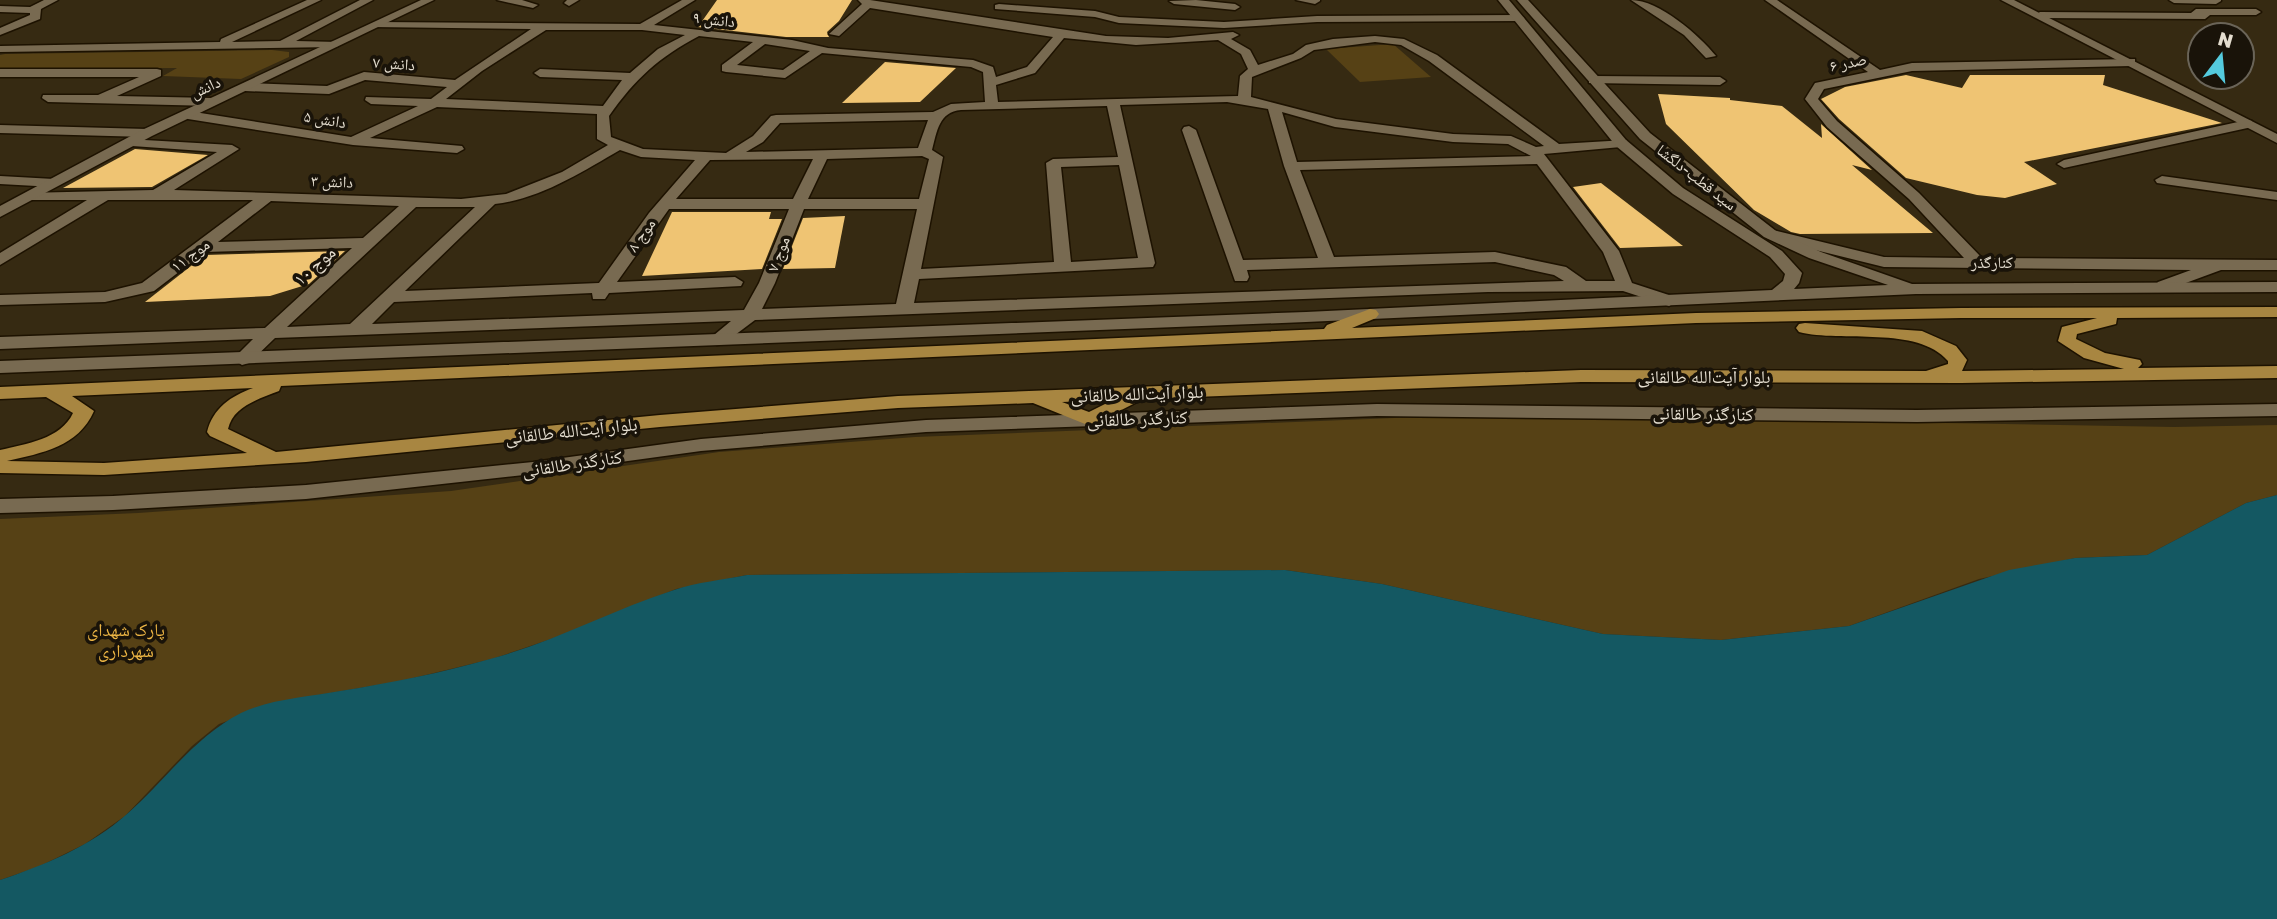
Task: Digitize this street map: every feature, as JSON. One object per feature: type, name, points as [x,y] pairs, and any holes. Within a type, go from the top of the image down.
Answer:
[{"type":"main road","points":[[0,393],[1696,318],[2139,311],[2277,312]]},
{"type":"main road","points":[[2139,311],[2068,331],[2067,341],[2085,354],[2113,363],[2231,373]]},
{"type":"main road","points":[[1316,335],[1370,314]]},
{"type":"main road","points":[[1696,318],[1922,336],[1949,350],[1958,360],[1956,368],[1915,376]]},
{"type":"main road","name":"بلوار آیت‌الله طالقانی","points":[[0,467],[104,469],[276,458],[857,403],[1581,376],[2277,372]]},
{"type":"main road","points":[[276,458],[217,432],[218,421],[224,412],[247,397],[287,381]]},
{"type":"main road","points":[[0,456],[58,439],[81,422],[84,411],[50,392]]},
{"type":"main road","points":[[1032,397],[1090,420],[1140,393]]},
{"type":"street","points":[[0,32],[36,17],[35,7],[53,0]]},
{"type":"street","points":[[217,45],[316,0]]},
{"type":"street","points":[[281,45],[368,0]]},
{"type":"street","name":"دانش","points":[[0,212],[147,134],[429,0]]},
{"type":"street","points":[[502,0],[533,5]]},
{"type":"street","points":[[642,27],[690,0]]},
{"type":"street","points":[[1301,0],[1315,1]]},
{"type":"street","name":"سید قطب-دلگشا","points":[[1503,0],[1620,143],[1678,191],[1776,254],[1794,273],[1791,283],[1777,295]]},
{"type":"street","name":"سید قطب-دلگشا","points":[[1522,0],[1645,136],[1770,234],[1815,255],[1916,289]]},
{"type":"street","points":[[1636,0],[1688,33],[1710,57]]},
{"type":"street","points":[[1770,0],[1878,74]]},
{"type":"street","points":[[2006,0],[2040,15],[2277,139]]},
{"type":"street","points":[[2160,0],[2190,16]]},
{"type":"street","points":[[2040,15],[2205,16],[2196,12],[2256,12],[2233,2],[2174,0]]},
{"type":"street","points":[[1174,1],[1237,4],[1222,31]]},
{"type":"street","points":[[835,34],[866,2],[1060,36],[1155,44],[1222,31],[1317,19],[1519,18]]},
{"type":"street","points":[[999,7],[1119,15],[1222,31],[1270,33]]},
{"type":"street","points":[[0,9],[36,9]]},
{"type":"street","name":"دانش ۹","points":[[377,25],[642,27],[973,64],[989,70],[990,83]]},
{"type":"street","points":[[353,141],[434,103],[478,68],[544,26]]},
{"type":"street","points":[[1222,31],[1246,51],[1255,70]]},
{"type":"street","points":[[697,33],[662,51],[624,85],[602,116],[604,139],[641,153],[729,157],[924,152],[936,157],[904,308]]},
{"type":"street","points":[[992,106],[990,83],[1031,70],[1060,36]]},
{"type":"street","points":[[1244,100],[1246,76],[1255,70],[1297,56],[1310,47],[1333,42],[1375,39],[1404,42],[1433,58],[1558,150]]},
{"type":"street","points":[[763,40],[726,68],[785,74],[820,49]]},
{"type":"street","points":[[0,50],[334,44]]},
{"type":"street","points":[[1539,44],[1559,44]]},
{"type":"street","name":"صدر ۶","points":[[1977,262],[1914,196],[1832,124],[1811,99],[1819,86],[1912,67],[2131,62]]},
{"type":"street","points":[[0,73],[157,73],[100,99]]},
{"type":"street","points":[[10,86],[40,73]]},
{"type":"street","points":[[540,73],[634,76]]},
{"type":"street","name":"دانش ۷","points":[[245,87],[330,90],[364,76],[459,84]]},
{"type":"street","points":[[1593,80],[1720,81]]},
{"type":"street","points":[[48,98],[214,102]]},
{"type":"street","points":[[729,157],[758,139],[776,119],[934,116],[949,108],[992,106],[1227,98],[1244,100],[1335,123],[1453,138],[1511,140],[1537,155],[1611,251],[1625,286]]},
{"type":"street","points":[[371,100],[606,110]]},
{"type":"street","points":[[911,274],[1147,263],[1113,102]]},
{"type":"street","points":[[1274,106],[1291,166],[1328,262]]},
{"type":"street","name":"دانش ۵","points":[[188,115],[353,141],[457,149]]},
{"type":"street","points":[[924,152],[934,116]]},
{"type":"street","points":[[2064,164],[2248,124]]},
{"type":"street","points":[[0,130],[147,134]]},
{"type":"street","points":[[1189,130],[1247,296]]},
{"type":"street","points":[[132,142],[232,149],[155,195]]},
{"type":"street","points":[[1291,166],[1537,155],[1620,143]]},
{"type":"street","name":"دانش ۳","points":[[30,196],[268,196],[461,204],[509,198],[567,175],[619,145]]},
{"type":"street","name":"موج ۷","points":[[718,340],[750,315],[767,283],[798,204],[822,155]]},
{"type":"street","name":"موج ۸","points":[[582,320],[664,204],[706,156]]},
{"type":"street","points":[[1063,267],[1053,163],[1126,161]]},
{"type":"street","points":[[0,180],[54,183]]},
{"type":"street","points":[[2162,180],[2277,196]]},
{"type":"street","points":[[0,260],[104,196]]},
{"type":"street","name":"موج ۱۱","points":[[0,300],[105,298],[148,287],[268,196]]},
{"type":"street","points":[[356,329],[491,200]]},
{"type":"street","name":"موج ۱۰","points":[[242,359],[412,202]]},
{"type":"street","points":[[664,204],[926,204]]},
{"type":"street","name":"کنارگذر","points":[[1770,234],[1884,262],[2277,265]]},
{"type":"street","points":[[201,247],[370,243]]},
{"type":"street","points":[[1236,265],[1495,257],[1560,271],[1582,286]]},
{"type":"street","name":"کنارگذر","points":[[2164,286],[2219,265]]},
{"type":"street","points":[[389,297],[735,282]]},
{"type":"street","points":[[0,343],[904,308],[1582,286],[1625,286],[1669,301]]},
{"type":"street","points":[[0,367],[1370,314],[1916,289],[2277,287]]},
{"type":"street","name":"کنارگذر طالقانی","points":[[0,506],[113,503],[306,492],[533,468],[701,445],[926,426],[1377,410],[1917,416],[2277,410]]},
{"type":"green space","points":[[1393,44],[1431,77],[1360,82],[1326,49]]},
{"type":"green space","points":[[272,50],[289,52],[289,57],[241,79],[163,76],[177,68],[0,69],[0,55],[5,54]]},
{"type":"green space","name":"پارک شهدای شهرداری","points":[[1468,415],[2174,427],[2277,425],[2277,495],[2246,503],[2147,555],[2075,558],[1979,579],[1849,626],[1721,640],[1603,634],[1382,584],[1285,570],[747,575],[676,589],[569,633],[492,659],[401,681],[284,701],[219,724],[192,746],[125,816],[85,844],[38,867],[0,880],[0,519],[138,513],[451,491],[719,452],[915,437]]},
{"type":"water","points":[[2277,495],[2277,919],[0,919],[0,880],[50,861],[98,836],[127,814],[209,734],[241,713],[277,701],[397,681],[490,659],[537,644],[651,598],[701,583],[747,575],[1285,570],[1382,584],[1603,634],[1721,640],[1849,626],[2009,570],[2075,558],[2147,555],[2246,503]]},
{"type":"building","points":[[717,0],[852,0],[839,21],[827,32],[829,37],[786,37],[698,27]]},
{"type":"building","points":[[885,62],[956,68],[920,102],[842,103]]},
{"type":"building","points":[[1906,75],[1962,88],[1970,75],[2105,75],[2103,85],[2222,123],[2024,162],[2057,184],[2005,198],[1977,195],[1906,178],[1839,119],[1821,99],[1845,87]]},
{"type":"building","points":[[1658,94],[1730,98],[1782,106],[1822,138],[1821,124],[1872,170],[1852,165],[1933,233],[1791,232],[1754,210],[1666,124]]},
{"type":"building","points":[[135,149],[208,155],[152,187],[63,188]]},
{"type":"building","points":[[1601,183],[1683,246],[1620,248],[1573,187]]},
{"type":"building","points":[[672,212],[771,212],[769,219],[782,219],[762,269],[642,276]]},
{"type":"building","points":[[845,216],[835,268],[783,269],[803,218]]},
{"type":"building","points":[[345,251],[309,284],[270,296],[145,302],[205,255]]}]
